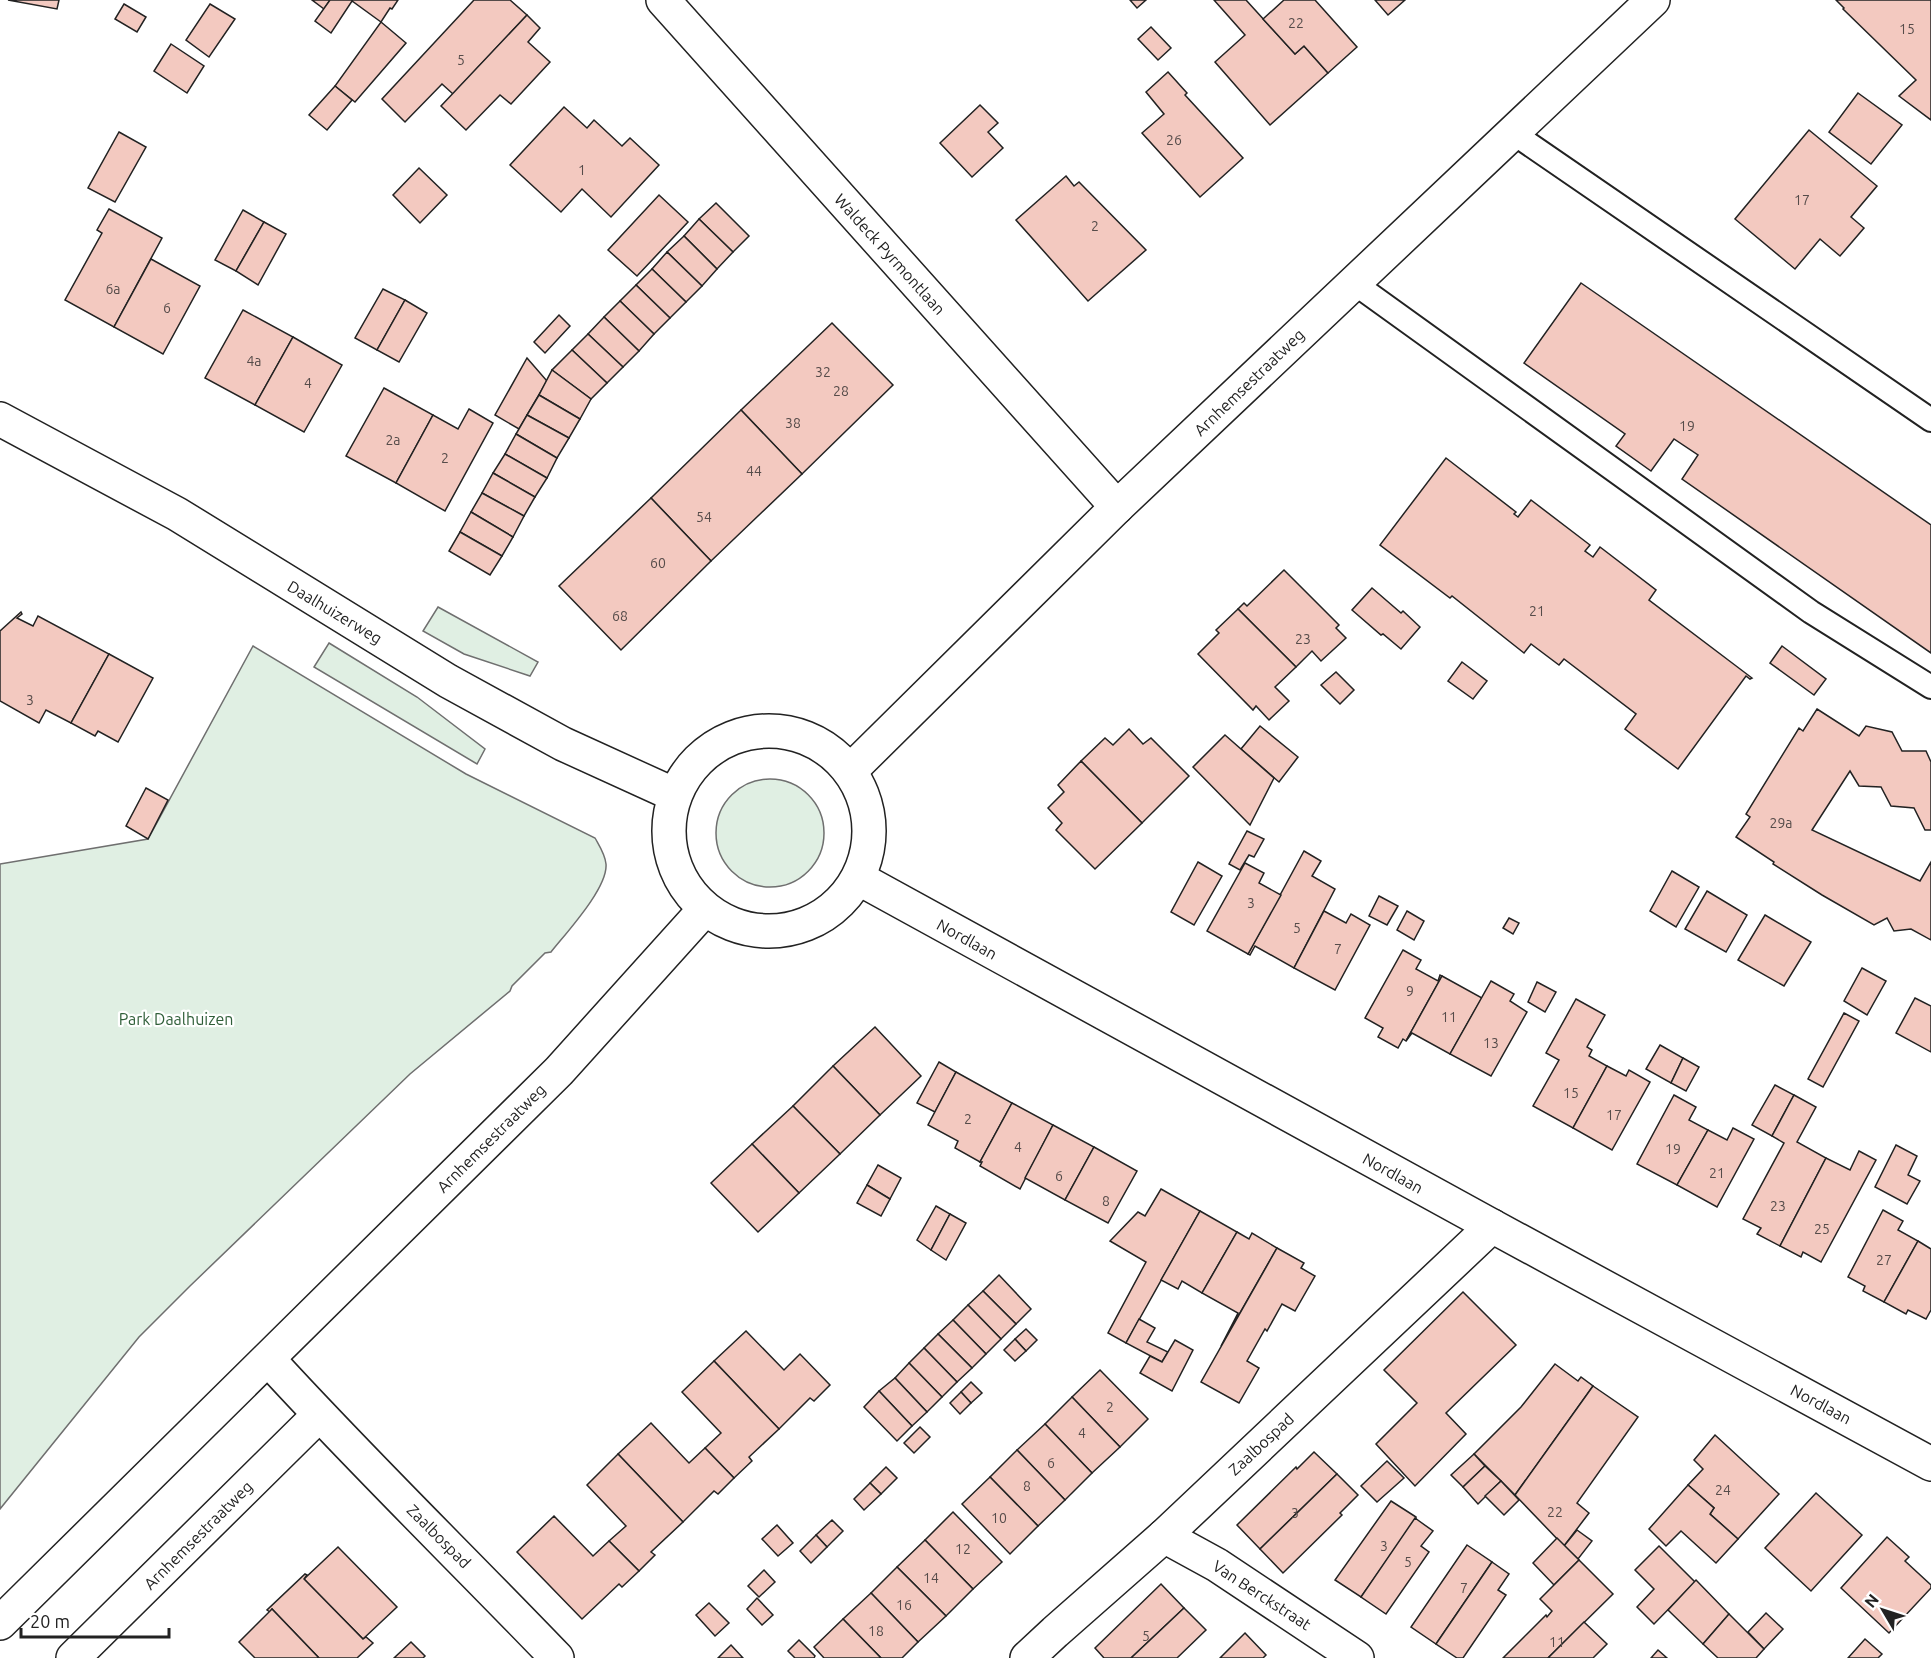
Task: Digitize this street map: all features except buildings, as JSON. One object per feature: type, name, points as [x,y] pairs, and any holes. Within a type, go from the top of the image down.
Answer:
[{"type":"main road","name":"Waldeck Pyrmontlaan","points":[[663,0],[1117,507]]},
{"type":"main road","name":"Arnhemsestraatweg","points":[[850,771],[1117,507],[1653,0]]},
{"type":"main road","name":"Daalhuizerweg","points":[[0,419],[177,514],[490,704],[563,744],[675,795]]},
{"type":"main road","points":[[755,731],[783,731],[808,738],[831,751],[850,771],[864,796],[870,824],[868,851],[858,878],[844,898],[825,914],[804,925],[778,931],[752,930],[727,922],[705,909],[692,897],[682,882],[674,863],[669,843],[669,819],[675,795],[688,771],[706,752],[730,738],[755,731]]},
{"type":"main road","name":"Nordlaan","points":[[858,878],[1931,1464]]},
{"type":"main road","name":"Arnhemsestraatweg","points":[[0,1623],[559,1071],[705,909]]},
{"type":"main road","name":"Zaalbospad","points":[[1028,1658],[1164,1536],[1492,1226]]},
{"type":"main road","points":[[268,1359],[319,1415]]},
{"type":"main road","name":"Arnhemsestraatweg","points":[[72,1658],[319,1415]]},
{"type":"main road","name":"Zaalbospad","points":[[319,1415],[456,1552],[556,1658]]},
{"type":"main road","name":"Van Berckstraat","points":[[1164,1536],[1217,1564],[1357,1658]]},
{"type":"lane","points":[[1513,133],[1931,420]]},
{"type":"lane","points":[[1354,283],[1811,612],[1931,687]]},
{"type":"green space","points":[[438,607],[538,662],[530,676],[464,654],[423,631]]},
{"type":"green space","points":[[329,643],[417,697],[485,749],[477,764],[314,667]]},
{"type":"green space","name":"Park Daalhuizen","points":[[253,646],[466,774],[595,838],[605,857],[605,874],[585,910],[551,952],[545,953],[512,986],[510,991],[410,1074],[139,1337],[0,1509],[0,864],[148,839]]},
{"type":"green space","points":[[770,779],[791,783],[808,795],[820,812],[824,833],[820,854],[808,871],[791,883],[770,887],[749,883],[732,871],[720,854],[716,833],[720,812],[732,795],[749,783]]}]
